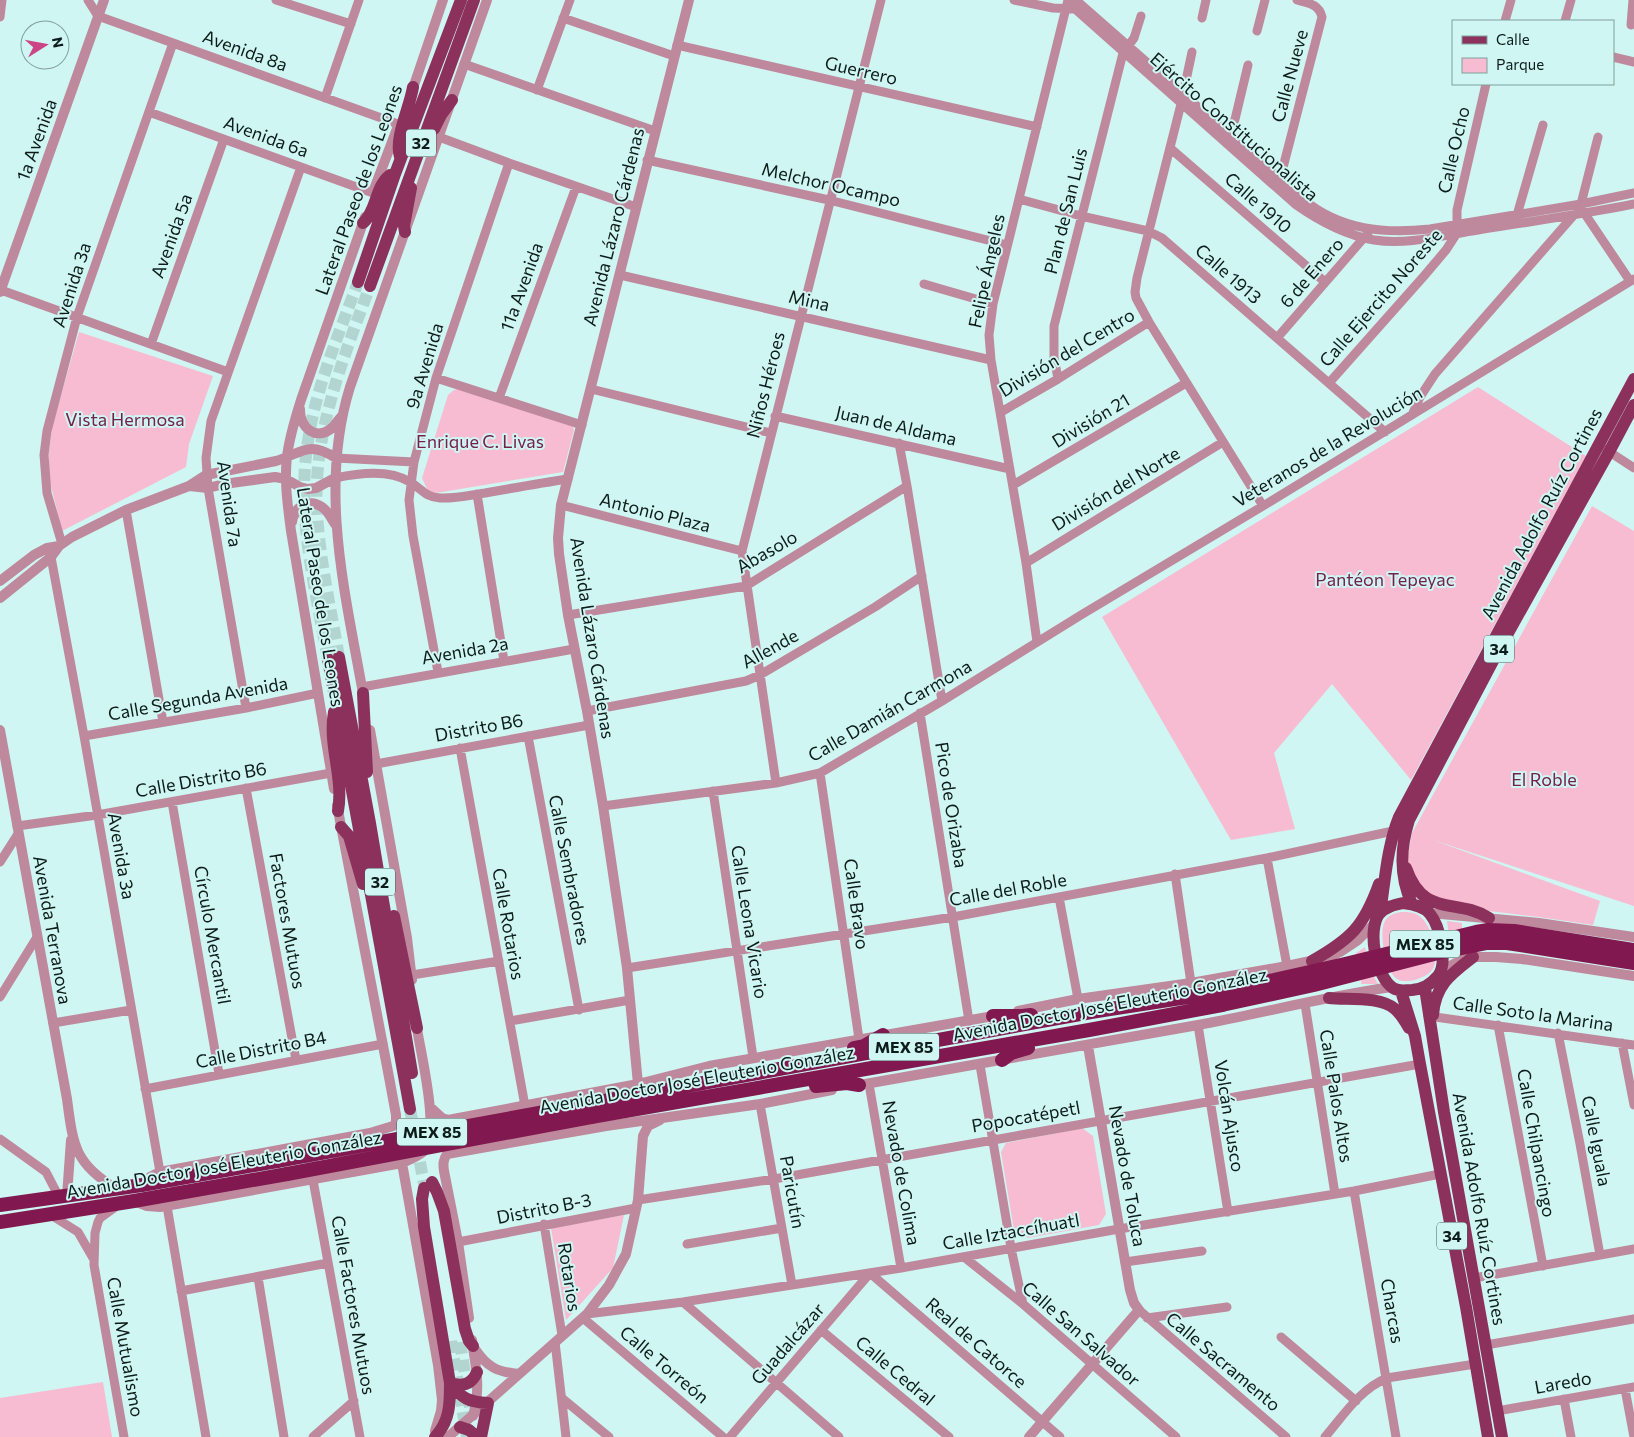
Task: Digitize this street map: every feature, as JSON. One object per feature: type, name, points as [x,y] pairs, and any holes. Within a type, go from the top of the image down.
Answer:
[{"type":"highway","name":"Avenida Doctor José Eleuterio González","points":[[0,1205],[117,1189],[277,1161],[590,1111],[783,1084],[1089,1030],[1221,998],[1345,964],[1488,930],[1514,931],[1634,950]]},
{"type":"highway","name":"Avenida Doctor José Eleuterio González","points":[[0,1222],[51,1215],[287,1174],[767,1072],[1091,1012],[1221,998],[1314,985],[1438,953],[1487,944],[1507,943],[1634,963]]},
{"type":"highway","points":[[993,1016],[1022,1016],[1064,1009],[1091,1012]]},
{"type":"highway","points":[[1002,1060],[1017,1051],[1080,1038],[1089,1030]]},
{"type":"highway","points":[[767,1072],[788,1060],[864,1046],[883,1036]]},
{"type":"highway","points":[[783,1084],[801,1087],[847,1082],[864,1085]]},
{"type":"main road","name":"32","points":[[461,0],[395,174],[364,284],[421,144],[474,0]]},
{"type":"main road","points":[[401,159],[398,139],[409,108],[413,86]]},
{"type":"main road","points":[[421,144],[429,138],[440,115],[452,100]]},
{"type":"main road","points":[[405,232],[404,226],[411,187],[410,172]]},
{"type":"main road","points":[[363,223],[383,183],[387,177],[395,174]]},
{"type":"main road","name":"Avenida Adolfo Ruíz Cortines","points":[[1412,904],[1403,877],[1401,857],[1409,820],[1604,449],[1634,379]]},
{"type":"main road","name":"Avenida Adolfo Ruíz Cortines","points":[[1377,918],[1393,831],[1410,796],[1446,728],[1604,449],[1634,405]]},
{"type":"main road","name":"32","points":[[333,658],[370,822],[420,1108],[372,899],[336,702],[333,658]]},
{"type":"main road","points":[[362,690],[370,822],[385,874],[417,1028]]},
{"type":"main road","points":[[336,702],[332,733],[340,790],[338,811]]},
{"type":"main road","points":[[341,827],[349,836],[362,879],[372,899]]},
{"type":"main road","points":[[1401,857],[1413,884],[1428,898],[1439,904],[1479,913],[1482,918]]},
{"type":"main road","points":[[1312,961],[1344,940],[1363,922],[1387,862]]},
{"type":"main road","points":[[1377,918],[1394,904],[1412,904],[1430,913],[1434,920],[1441,945],[1442,970],[1435,980],[1425,988],[1397,989]]},
{"type":"main road","name":"34","points":[[1377,918],[1375,948],[1380,971],[1397,989]]},
{"type":"main road","points":[[1431,1016],[1443,983],[1457,969],[1475,957]]},
{"type":"main road","points":[[1425,988],[1431,1016]]},
{"type":"main road","name":"Avenida Adolfo Ruíz Cortines","points":[[1397,989],[1415,1036],[1488,1437]]},
{"type":"main road","points":[[1329,998],[1378,1001],[1387,1004],[1396,1009],[1415,1036]]},
{"type":"main road","name":"Avenida Adolfo Ruíz Cortines","points":[[1431,1016],[1432,1037],[1502,1437]]},
{"type":"main road","points":[[426,1184],[456,1341]]},
{"type":"main road","points":[[426,1184],[437,1192],[444,1211],[465,1329],[473,1346]]},
{"type":"main road","points":[[426,1184],[422,1199],[424,1227],[450,1383],[450,1406],[446,1420],[440,1432],[434,1437]]},
{"type":"main road","points":[[450,1383],[459,1385],[469,1383],[474,1379],[477,1372]]},
{"type":"main road","points":[[450,1383],[464,1398],[482,1402],[484,1416],[482,1437]]},
{"type":"main road","points":[[460,1427],[470,1430],[477,1437]]},
{"type":"street","points":[[0,17],[2,0]]},
{"type":"street","points":[[88,0],[98,16]]},
{"type":"street","name":"1a Avenida","points":[[0,290],[104,0]]},
{"type":"street","points":[[276,0],[351,24]]},
{"type":"street","points":[[325,98],[359,0]]},
{"type":"street","name":"Lateral Paseo de los Leones","points":[[160,1172],[361,1135],[393,1126],[396,1123],[383,1044],[331,773],[291,531],[286,479],[287,458],[301,400],[443,0]]},
{"type":"street","name":"Lateral Paseo de los Leones","points":[[402,1163],[424,1151],[430,1132],[420,1108],[417,1028],[407,938],[362,690],[335,525],[336,458],[342,414],[350,387],[487,0]]},
{"type":"street","points":[[537,90],[570,0]]},
{"type":"street","name":"Avenida Lázaro Cárdenas","points":[[638,1084],[627,968],[603,806],[568,615],[558,538],[561,505],[689,0]]},
{"type":"street","name":"Niños Héroes","points":[[776,783],[742,552],[880,0]]},
{"type":"street","points":[[1014,0],[1072,3]]},
{"type":"street","points":[[1202,18],[1206,0]]},
{"type":"street","points":[[1257,31],[1265,0]]},
{"type":"street","name":"Calle Nueve","points":[[1280,179],[1322,17],[1317,6],[1297,0]]},
{"type":"street","points":[[1505,20],[1511,0]]},
{"type":"street","points":[[1566,20],[1571,0]]},
{"type":"street","points":[[1631,25],[1633,0]]},
{"type":"street","name":"Ejército Constitucionalista","points":[[1072,3],[1182,94],[1280,179],[1324,215],[1335,220],[1370,229],[1406,231],[1456,229],[1573,216],[1634,204]]},
{"type":"street","name":"Felipe Ángeles","points":[[1037,642],[1026,563],[991,360],[989,335],[993,304],[1007,245],[1072,3]]},
{"type":"street","name":"Avenida 8a","points":[[98,16],[398,124]]},
{"type":"street","name":"Plan de San Luis","points":[[1058,379],[1054,357],[1054,326],[1081,216],[1126,49],[1134,38],[1142,16]]},
{"type":"street","points":[[563,18],[674,56]]},
{"type":"street","name":"Avenida 3a","points":[[60,545],[47,493],[44,455],[47,431],[78,317],[173,43]]},
{"type":"street","name":"Guerrero","points":[[677,45],[1038,127]]},
{"type":"street","name":"Ejército Constitucionalista","points":[[1126,49],[1181,104],[1302,209],[1339,230],[1365,238],[1414,240],[1517,214],[1634,193]]},
{"type":"street","points":[[1192,52],[1181,104],[1137,278],[1136,292],[1139,305],[1149,322],[1263,506]]},
{"type":"street","points":[[1614,57],[1634,62]]},
{"type":"street","points":[[464,64],[655,131]]},
{"type":"street","points":[[1231,136],[1248,65]]},
{"type":"street","name":"Calle Ocho","points":[[1456,229],[1457,210],[1486,85]]},
{"type":"street","name":"Avenida 6a","points":[[149,112],[373,193]]},
{"type":"street","points":[[1517,214],[1543,125]]},
{"type":"street","points":[[439,137],[636,207]]},
{"type":"street","points":[[1598,137],[1581,204],[1585,214],[1632,280]]},
{"type":"street","name":"Avenida 5a","points":[[151,344],[224,140]]},
{"type":"street","name":"Calle 1910","points":[[1170,148],[1325,282]]},
{"type":"street","name":"Melchor Ocampo","points":[[647,160],[829,200],[1007,245]]},
{"type":"street","name":"9a Avenida","points":[[438,672],[413,536],[409,500],[411,482],[414,462],[436,378],[509,163]]},
{"type":"street","name":"Avenida 7a","points":[[246,708],[208,488],[206,458],[211,421],[301,167]]},
{"type":"street","name":"11a Avenida","points":[[499,398],[576,187]]},
{"type":"street","name":"Calle 1913","points":[[1019,199],[1081,216],[1148,231],[1162,238],[1385,432]]},
{"type":"street","points":[[1412,416],[1420,397],[1435,374],[1573,216]]},
{"type":"street","name":"6 de Enero","points":[[1276,338],[1365,238],[1370,229]]},
{"type":"street","name":"Calle Ejercito Noreste","points":[[1329,383],[1446,250],[1456,229]]},
{"type":"street","name":"Mina","points":[[620,275],[991,360]]},
{"type":"street","name":"Veteranos de la Revolución","points":[[1037,642],[1412,416],[1632,280]]},
{"type":"street","points":[[924,284],[993,304]]},
{"type":"street","points":[[0,290],[228,372]]},
{"type":"street","name":"División del Centro","points":[[1001,412],[1149,322]]},
{"type":"street","points":[[436,378],[582,425]]},
{"type":"street","name":"División 21","points":[[1013,485],[1186,383]]},
{"type":"street","points":[[591,389],[771,433]]},
{"type":"street","points":[[301,400],[300,414],[302,422],[306,429],[313,432],[320,433],[332,427],[342,414]]},
{"type":"street","name":"Juan de Aldama","points":[[775,416],[1010,469]]},
{"type":"street","name":"División del Norte","points":[[1026,563],[1223,442]]},
{"type":"street","points":[[899,443],[942,701]]},
{"type":"street","points":[[0,598],[48,552],[126,510],[189,486],[206,475],[287,458],[301,450],[311,448],[321,450],[336,458],[414,462]]},
{"type":"street","points":[[1604,449],[1634,468]]},
{"type":"street","points":[[189,486],[208,488],[275,477],[286,479],[300,488],[308,489],[316,488],[335,478],[352,475],[382,474],[411,482],[423,493],[441,498],[568,479]]},
{"type":"street","name":"Abasolo","points":[[568,615],[746,586],[907,486]]},
{"type":"street","points":[[477,494],[504,661]]},
{"type":"street","points":[[291,531],[293,513],[300,506],[314,503],[327,511],[335,525]]},
{"type":"street","name":"Antonio Plaza","points":[[561,505],[742,552]]},
{"type":"street","points":[[126,510],[163,722]]},
{"type":"street","points":[[0,582],[34,555],[48,552]]},
{"type":"street","name":"Avenida 3a","points":[[48,552],[84,736],[160,1172]]},
{"type":"street","name":"Allende","points":[[587,711],[746,681],[760,675],[922,576]]},
{"type":"street","name":"Calle Damián Carmona","points":[[603,806],[776,783],[820,773],[1037,642]]},
{"type":"street","name":"Avenida 2a","points":[[362,690],[438,672],[574,649]]},
{"type":"street","name":"Calle Segunda Avenida","points":[[84,736],[246,708],[318,693]]},
{"type":"street","name":"Pico de Orizaba","points":[[920,713],[969,1021]]},
{"type":"street","name":"Distrito B6","points":[[376,764],[589,725]]},
{"type":"street","name":"Avenida Terranova","points":[[0,730],[1,747],[18,830],[72,1136],[77,1152],[88,1167],[101,1180],[117,1189]]},
{"type":"street","name":"Calle Sembradores","points":[[528,736],[579,1010]]},
{"type":"street","name":"Calle Rotarios","points":[[460,748],[525,1106]]},
{"type":"street","name":"Calle Distrito B6","points":[[18,830],[331,773]]},
{"type":"street","name":"Calle Bravo","points":[[820,773],[859,1039]]},
{"type":"street","name":"Factores Mutuos","points":[[246,788],[296,1060]]},
{"type":"street","name":"Calle Leona Vicario","points":[[713,791],[753,1057]]},
{"type":"street","name":"Círculo Mercantil","points":[[172,802],[219,1074]]},
{"type":"street","points":[[0,862],[18,830]]},
{"type":"street","name":"Calle del Roble","points":[[627,968],[953,917],[1267,858],[1393,831]]},
{"type":"street","points":[[1267,858],[1287,966]]},
{"type":"street","points":[[1175,874],[1191,983]]},
{"type":"street","points":[[1059,897],[1078,999]]},
{"type":"street","points":[[1430,913],[1539,923],[1634,937]]},
{"type":"street","name":"Avenida Doctor José Eleuterio González","points":[[420,1108],[448,1120],[638,1084],[753,1057],[969,1021],[1078,999],[1191,983],[1287,966],[1329,957],[1340,952],[1358,940],[1377,918]]},
{"type":"street","points":[[1475,957],[1470,936],[1471,926],[1482,918]]},
{"type":"street","points":[[0,997],[37,938]]},
{"type":"street","points":[[1329,957],[1346,959],[1354,968],[1355,982],[1345,995]]},
{"type":"street","points":[[1442,970],[1458,961],[1475,957],[1522,959],[1634,976]]},
{"type":"street","points":[[412,975],[499,961]]},
{"type":"street","name":"Avenida Doctor José Eleuterio González","points":[[458,1242],[443,1163],[444,1158],[448,1154],[670,1116],[760,1104],[1088,1046],[1345,995],[1397,989]]},
{"type":"street","points":[[510,1021],[630,1000]]},
{"type":"street","name":"Calle Palos Altos","points":[[1305,1004],[1336,1194]]},
{"type":"street","points":[[53,1023],[131,1010]]},
{"type":"street","name":"Calle Soto la Marina","points":[[1431,1016],[1634,1044]]},
{"type":"street","name":"Volcán Ajusco","points":[[1198,1025],[1228,1212]]},
{"type":"street","name":"Calle Chilpancingo","points":[[1498,1025],[1543,1266]]},
{"type":"street","name":"Calle Iguala","points":[[1558,1033],[1600,1255]]},
{"type":"street","points":[[1622,1043],[1634,1105]]},
{"type":"street","name":"Calle Distrito B4","points":[[145,1089],[383,1044]]},
{"type":"street","name":"Nevado de Toluca","points":[[1088,1046],[1125,1262],[1132,1296],[1139,1310]]},
{"type":"street","points":[[980,1064],[1011,1248],[1023,1304]]},
{"type":"street","name":"Popocatépetl","points":[[637,1204],[1420,1064]]},
{"type":"street","name":"Nevado de Colima","points":[[864,1085],[882,1159],[901,1268]]},
{"type":"street","name":"Paricutín","points":[[760,1104],[792,1285]]},
{"type":"street","points":[[513,1108],[505,1114],[503,1122],[504,1132],[510,1139],[519,1142]]},
{"type":"street","points":[[448,1437],[473,1416],[482,1402],[518,1374],[585,1316],[609,1285],[626,1254],[637,1204],[645,1130],[654,1122],[670,1116]]},
{"type":"street","points":[[465,1117],[471,1121],[478,1133],[476,1149]]},
{"type":"street","name":"Avenida Terranova","points":[[63,1196],[72,1136]]},
{"type":"street","points":[[0,1139],[46,1172],[63,1196]]},
{"type":"street","points":[[127,1202],[160,1207],[402,1163],[438,1365],[442,1400],[434,1437]]},
{"type":"street","points":[[142,1185],[150,1177],[160,1172]]},
{"type":"street","name":"Calle Iztaccíhuatl","points":[[585,1316],[901,1268],[1119,1229],[1354,1191],[1440,1174]]},
{"type":"street","name":"Calle Factores Mutuos","points":[[313,1180],[360,1437]]},
{"type":"street","name":"Charcas","points":[[1354,1191],[1396,1437]]},
{"type":"street","name":"Calle Mutualismo","points":[[124,1437],[95,1263],[95,1233],[100,1218],[127,1202]]},
{"type":"street","name":"Distrito B-3","points":[[458,1242],[637,1204]]},
{"type":"street","points":[[167,1206],[206,1437]]},
{"type":"street","name":"Calle Mutualismo","points":[[51,1215],[78,1232],[95,1263]]},
{"type":"street","name":"Rotarios","points":[[544,1224],[559,1338],[566,1437]]},
{"type":"street","points":[[687,1244],[782,1228]]},
{"type":"street","points":[[458,1242],[477,1372],[478,1391],[482,1402]]},
{"type":"street","points":[[1474,1278],[1634,1249]]},
{"type":"street","points":[[1125,1262],[1202,1251]]},
{"type":"street","name":"Calle San Salvador","points":[[964,1257],[1023,1304],[1176,1437]]},
{"type":"street","points":[[181,1290],[328,1263]]},
{"type":"street","name":"Guadalcázar","points":[[730,1437],[870,1273]]},
{"type":"street","name":"Real de Catorce","points":[[870,1273],[1060,1437]]},
{"type":"street","points":[[258,1277],[284,1437]]},
{"type":"street","points":[[683,1302],[839,1437]]},
{"type":"street","points":[[1147,1318],[1228,1307]]},
{"type":"street","points":[[1029,1437],[1090,1364],[1139,1310]]},
{"type":"street","name":"Calle Sacramento","points":[[1139,1310],[1286,1437]]},
{"type":"street","name":"Calle Torreón","points":[[585,1316],[723,1437]]},
{"type":"street","points":[[1486,1345],[1634,1319]]},
{"type":"street","name":"Calle Cedral","points":[[821,1330],[949,1437]]},
{"type":"street","points":[[1281,1337],[1356,1401]]},
{"type":"street","points":[[473,1346],[479,1356],[494,1369],[518,1374]]},
{"type":"street","points":[[1325,1437],[1356,1401],[1372,1386],[1386,1378],[1475,1364]]},
{"type":"street","points":[[438,1365],[450,1383]]},
{"type":"street","points":[[1630,1388],[1634,1437]]},
{"type":"street","name":"Laredo","points":[[1497,1411],[1630,1388]]},
{"type":"street","points":[[563,1399],[609,1437]]},
{"type":"street","points":[[1564,1399],[1571,1437]]},
{"type":"street","points":[[313,1437],[354,1401]]},
{"type":"green space","name":"Vista Hermosa","points":[[79,332],[213,376],[189,444],[186,467],[62,531],[47,469],[52,427]]},
{"type":"green space","name":"Pantéon Tepeyac","points":[[1478,387],[1586,456],[1411,780],[1332,684],[1274,753],[1295,829],[1231,840],[1102,617]]},
{"type":"green space","name":"Enrique C. Livas","points":[[461,388],[573,426],[574,430],[563,472],[436,493],[428,491],[422,478],[448,395],[454,390]]},
{"type":"green space","name":"El Roble","points":[[1592,506],[1634,531],[1634,906],[1433,840],[1600,901],[1593,925],[1439,905],[1424,894],[1407,861],[1412,833]]},
{"type":"green space","points":[[1401,912],[1414,913],[1426,923],[1430,930],[1435,953],[1434,966],[1430,972],[1427,975],[1409,981],[1399,980],[1393,975],[1384,952],[1382,934],[1385,921],[1390,916]]},
{"type":"green space","points":[[1447,921],[1462,923],[1462,954],[1452,959]]},
{"type":"green space","points":[[1365,947],[1373,975],[1378,984],[1361,984],[1361,972],[1356,953]]},
{"type":"green space","points":[[1082,1128],[1093,1136],[1106,1214],[1099,1225],[1028,1238],[1014,1230],[1001,1152],[1006,1143]]},
{"type":"green space","points":[[624,1215],[613,1268],[566,1320],[551,1228]]},
{"type":"green space","points":[[103,1382],[112,1437],[0,1437],[0,1398]]},
{"type":"tunnel","points":[[328,659],[309,551],[304,496],[305,468],[308,441],[317,401],[329,361],[358,282]]},
{"type":"tunnel","points":[[339,657],[326,586],[317,514],[319,455],[324,426],[340,369],[370,286]]},
{"type":"tunnel","points":[[410,1109],[424,1184]]},
{"type":"tunnel","points":[[451,1341],[467,1437]]},
{"type":"tunnel","points":[[460,1342],[470,1407]]}]
